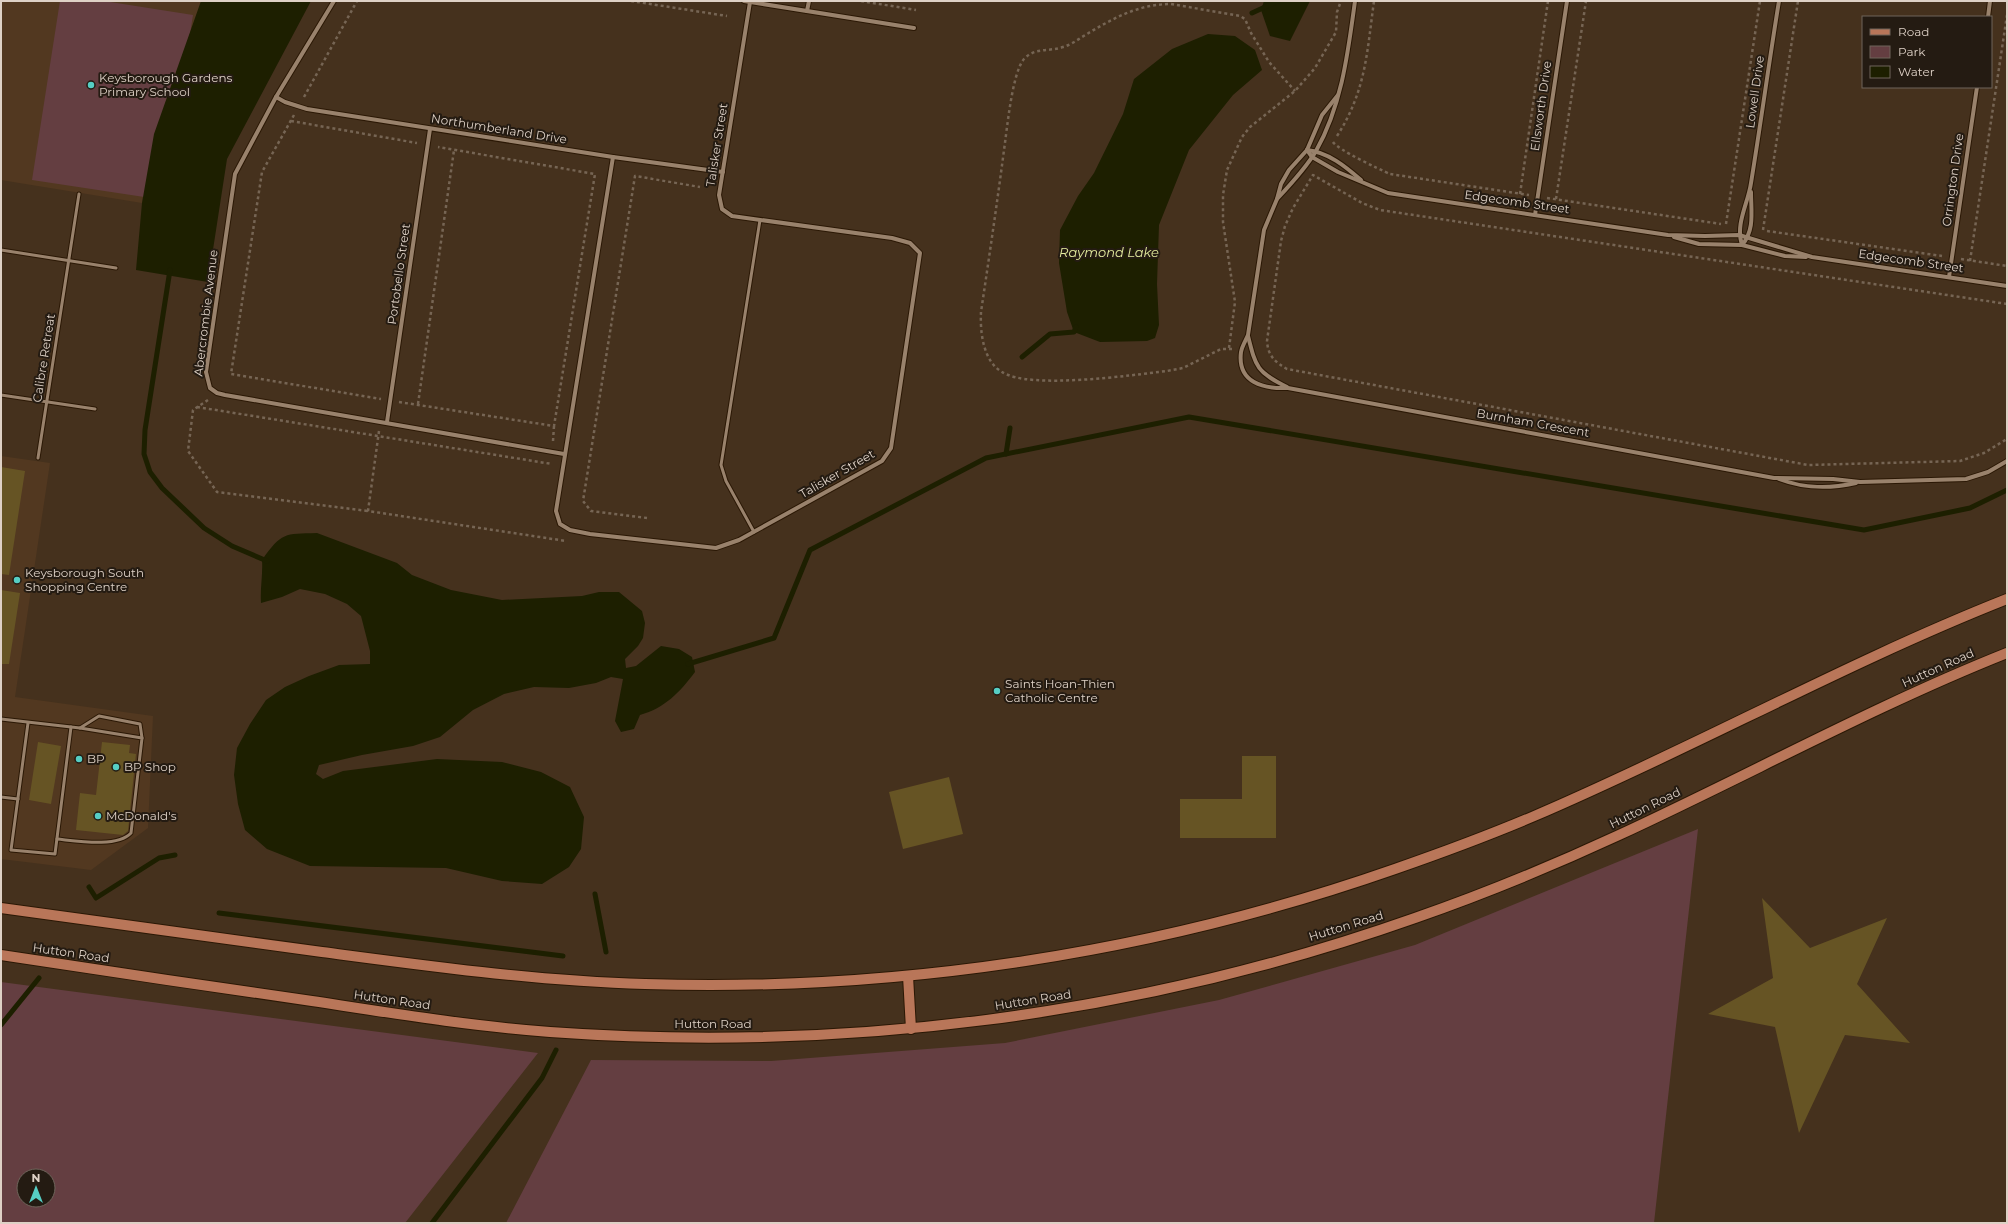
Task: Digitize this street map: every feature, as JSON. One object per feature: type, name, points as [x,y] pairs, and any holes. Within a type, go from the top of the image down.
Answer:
[{"type":"main road","points":[[1,908],[453,969],[585,981],[725,985],[857,980],[908,976],[1016,962],[1080,952],[1192,929],[1321,894],[1392,870],[1533,816],[1929,631],[2006,603]]},
{"type":"main road","name":"Hutton Road","points":[[1,955],[419,1017],[543,1031],[621,1036],[740,1038],[799,1036],[911,1029],[1058,1010],[1129,997],[1281,960],[1416,918],[1534,873],[1614,837],[1930,685],[2007,653]]},
{"type":"main road","points":[[908,976],[911,1029]]},
{"type":"street","name":"Abercrombie Avenue","points":[[217,393],[210,388],[206,372],[232,187],[240,162],[276,97],[334,1]]},
{"type":"street","points":[[744,1],[914,28]]},
{"type":"street","points":[[807,11],[809,1]]},
{"type":"street","name":"Burnham Crescent","points":[[1277,199],[1316,151],[1338,95],[1345,69],[1355,1]]},
{"type":"street","name":"Ellsworth Drive","points":[[1534,215],[1567,1]]},
{"type":"street","name":"Lowell Drive","points":[[1742,245],[1739,235],[1740,226],[1751,186],[1778,1]]},
{"type":"street","points":[[1988,16],[1990,1]]},
{"type":"street","name":"Talisker Street","points":[[613,157],[564,454],[556,511],[560,524],[565,528],[590,534],[716,548],[754,532],[882,460],[891,448],[920,253],[910,243],[892,238],[732,216],[722,209],[719,195],[750,2]]},
{"type":"street","name":"Orrington Drive","points":[[1949,277],[1977,88]]},
{"type":"street","name":"Burnham Crescent","points":[[1338,95],[1322,116],[1307,150],[1289,170],[1281,184],[1277,199],[1264,230],[1248,335],[1242,351],[1241,362],[1248,378],[1257,384],[1272,388],[1288,388],[1774,478],[1833,479],[1860,482],[1966,479],[1988,472],[2007,461]]},
{"type":"street","name":"Northumberland Drive","points":[[276,97],[299,107],[430,129],[723,172]]},
{"type":"street","name":"Portobello Street","points":[[387,422],[430,129]]},
{"type":"street","name":"Edgecomb Street","points":[[1307,150],[1316,151],[1338,162],[1365,183]]},
{"type":"street","name":"Edgecomb Street","points":[[1307,150],[1312,157],[1338,172],[1388,193],[1668,235],[1739,235],[1812,257]]},
{"type":"street","name":"Lowell Drive","points":[[1742,245],[1749,237],[1751,228],[1751,186]]},
{"type":"street","name":"Edgecomb Street","points":[[1668,235],[1699,244],[1742,245],[1785,256],[1812,257],[2007,286]]},
{"type":"street","name":"Burnham Crescent","points":[[1248,335],[1257,366],[1261,372],[1288,388]]},
{"type":"street","points":[[217,393],[564,454]]},
{"type":"street","name":"Burnham Crescent","points":[[1774,478],[1795,486],[1814,488],[1837,487],[1860,482]]},
{"type":"lane","name":"Calibre Retreat","points":[[38,458],[79,194]]},
{"type":"lane","points":[[754,532],[726,481],[721,465],[760,220]]},
{"type":"lane","points":[[1,250],[116,268]]},
{"type":"lane","points":[[1,395],[95,409]]},
{"type":"lane","points":[[57,839],[88,842],[117,841],[126,839],[131,833],[142,738],[140,724],[99,716],[80,728]]},
{"type":"lane","points":[[1,719],[80,728],[142,738]]},
{"type":"lane","points":[[28,723],[12,850],[55,854],[71,727]]},
{"type":"lane","points":[[1,797],[18,799]]},
{"type":"path","points":[[291,121],[357,1]]},
{"type":"path","points":[[631,1],[727,16]]},
{"type":"path","points":[[860,1],[916,10]]},
{"type":"path","points":[[1295,90],[1269,62],[1251,33],[1245,19],[1240,16],[1171,4],[1161,4],[1125,13],[1112,18],[1071,44],[1062,48],[1038,50],[1030,53],[1023,60],[1019,68],[1011,103],[981,312],[981,337],[986,351],[1000,372],[1008,375],[1041,381],[1167,371],[1183,368],[1221,349],[1229,348],[1235,302],[1223,222],[1223,195],[1227,170],[1242,137],[1250,126],[1295,90],[1315,68],[1336,32],[1337,12],[1341,1]]},
{"type":"path","points":[[1374,1],[1360,90],[1349,117],[1332,142],[1378,169],[1390,174],[1740,226]]},
{"type":"path","points":[[1520,194],[1548,1]]},
{"type":"path","points":[[1556,199],[1586,1]]},
{"type":"path","points":[[1726,224],[1760,1]]},
{"type":"path","points":[[1763,230],[1798,1]]},
{"type":"path","points":[[1970,261],[2007,15]]},
{"type":"path","points":[[418,404],[454,150]]},
{"type":"path","points":[[2007,304],[1380,210],[1362,203],[1314,175],[1285,226],[1281,241],[1267,341],[1271,357],[1277,364],[1287,369],[1808,465],[1960,460],[1984,453],[2007,439]]},
{"type":"path","points":[[647,518],[591,511],[583,501],[589,462],[635,176],[700,187]]},
{"type":"path","points":[[1751,228],[2007,266]]},
{"type":"path","points":[[217,393],[193,410],[188,451],[217,492],[368,511],[570,542]]},
{"type":"path","points":[[197,407],[552,466],[554,426]]},
{"type":"path","points":[[368,511],[380,421]]},
{"type":"shaded area","name":"Keysborough Gardens Primary School","points":[[1,1],[213,1],[154,134],[142,203],[1,180]]},
{"type":"shaded area","name":"BP","points":[[1,456],[50,463],[15,697],[153,716],[148,828],[91,870],[1,859]]},
{"type":"green space","name":"Keysborough Gardens Primary School","points":[[60,1],[104,1],[193,15],[164,200],[32,180]]},
{"type":"green space","points":[[1698,829],[1654,1223],[506,1223],[591,1060],[771,1061],[1005,1043],[1219,1000],[1415,945]]},
{"type":"green space","points":[[1,982],[538,1053],[405,1223],[1,1223]]},
{"type":"water","points":[[201,1],[311,1],[227,159],[208,282],[136,270],[142,203],[154,134]]},
{"type":"water","points":[[1264,1],[1310,1],[1290,41],[1270,36],[1261,10]]},
{"type":"water","name":"Raymond Lake","points":[[1208,34],[1235,36],[1255,50],[1262,70],[1233,95],[1189,150],[1159,225],[1157,284],[1159,325],[1155,338],[1147,341],[1100,342],[1074,332],[1067,312],[1059,263],[1060,230],[1078,196],[1094,173],[1123,114],[1134,79],[1172,49]]},
{"type":"water","points":[[317,533],[397,563],[412,575],[451,590],[502,600],[582,596],[599,592],[619,592],[642,611],[645,623],[643,638],[638,646],[625,659],[626,668],[636,666],[661,646],[679,649],[692,657],[695,672],[678,693],[664,704],[640,715],[634,729],[621,732],[615,721],[623,679],[611,677],[596,683],[569,688],[534,687],[504,694],[473,710],[440,737],[413,746],[362,755],[319,765],[316,774],[323,779],[343,771],[437,759],[502,762],[541,772],[570,787],[584,817],[581,849],[569,867],[542,884],[502,881],[446,868],[310,866],[267,849],[245,830],[238,804],[234,775],[237,748],[250,724],[266,700],[285,687],[339,665],[370,664],[370,651],[361,616],[347,604],[325,594],[300,589],[282,597],[261,603],[262,560],[274,544],[285,536]]},
{"type":"building","points":[[1,467],[25,471],[9,575],[1,574]]},
{"type":"building","points":[[1,590],[20,593],[9,664],[1,664]]},
{"type":"building","points":[[38,742],[61,746],[51,804],[29,800]]},
{"type":"building","points":[[102,742],[130,745],[129,753],[136,754],[128,831],[123,835],[76,830],[80,793],[96,795]]},
{"type":"building","points":[[1242,756],[1276,756],[1276,838],[1180,838],[1180,799],[1242,799]]},
{"type":"building","points":[[949,777],[963,834],[903,849],[889,792]]},
{"type":"building","points":[[1762,898],[1810,948],[1887,918],[1857,984],[1910,1043],[1845,1035],[1799,1133],[1775,1027],[1708,1014],[1773,978]]},
{"type":"waterway","points":[[1252,13],[1278,1]]},
{"type":"waterway","points":[[170,270],[145,430],[144,454],[150,472],[162,488],[204,528],[232,546],[267,561]]},
{"type":"waterway","points":[[1022,357],[1050,334],[1074,332],[1076,327]]},
{"type":"waterway","points":[[688,664],[774,638],[810,550],[986,458],[1189,417],[1864,530],[1970,508],[2007,490]]},
{"type":"waterway","points":[[1006,454],[1010,428]]},
{"type":"waterway","points":[[89,887],[96,898],[159,858],[175,855]]},
{"type":"waterway","points":[[595,894],[606,952]]},
{"type":"waterway","points":[[219,913],[563,956]]},
{"type":"waterway","points":[[1,1025],[39,978]]},
{"type":"waterway","points":[[432,1223],[542,1078],[556,1050]]},
{"type":"place","name":"Keysborough Gardens Primary School","points":[[91,85]]},
{"type":"place","name":"Keysborough South Shopping Centre","points":[[17,580]]},
{"type":"place","name":"Saints Hoan-Thien Catholic Centre","points":[[997,691]]},
{"type":"place","name":"BP","points":[[79,759]]},
{"type":"place","name":"BP Shop","points":[[116,767]]},
{"type":"place","name":"McDonald's","points":[[98,816]]}]
